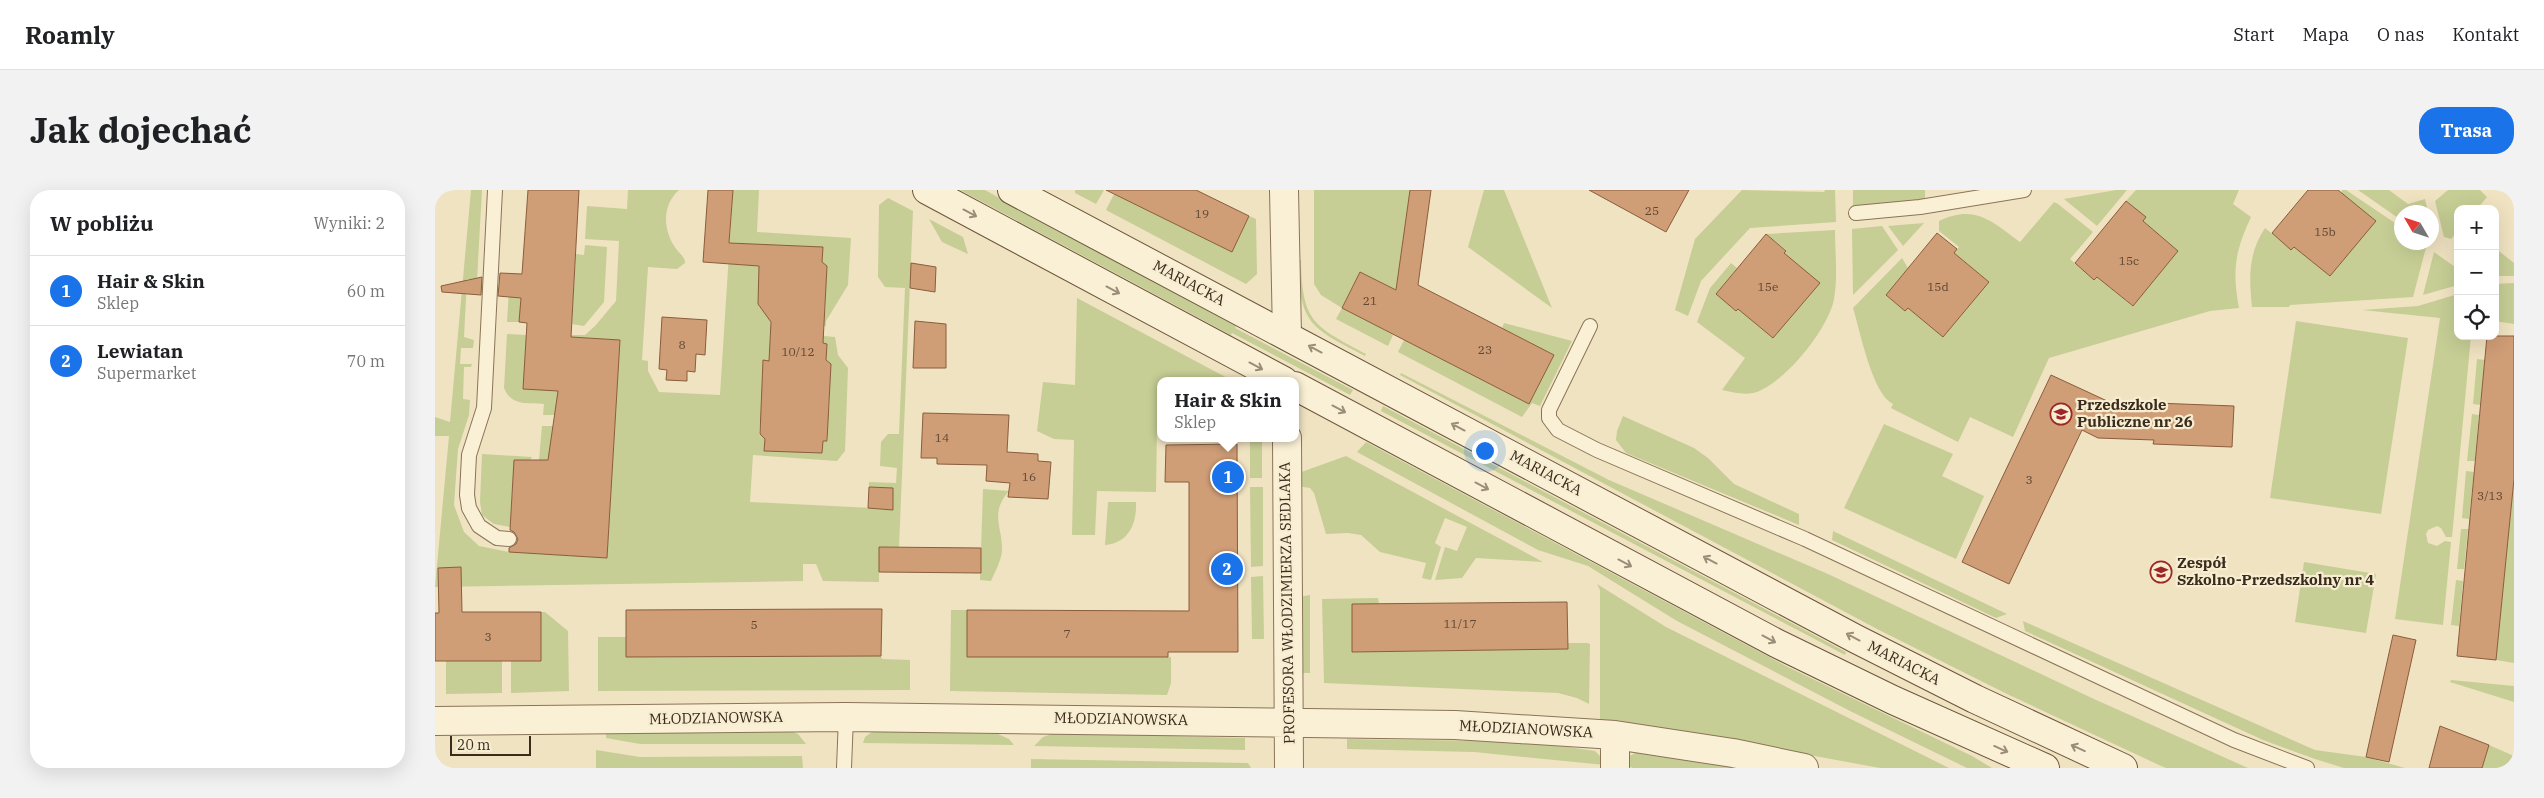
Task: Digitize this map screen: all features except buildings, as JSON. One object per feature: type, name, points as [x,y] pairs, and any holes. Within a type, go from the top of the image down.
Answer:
[{"type":"main road","points":[[927,190],[1271,377]]},
{"type":"main road","name":"MARIACKA","points":[[1012,190],[1856,639],[1975,699],[2123,768]]},
{"type":"main road","points":[[1284,190],[1287,335]]},
{"type":"main road","points":[[1299,392],[1768,638],[1958,730],[2045,768]]},
{"type":"main road","name":"PROFESORA WŁODZIMIERZA SEDLAKA","points":[[1287,442],[1289,768]]},
{"type":"main road","name":"MŁODZIANOWSKA","points":[[435,721],[846,716],[1289,721],[1455,725],[1615,735],[1733,754],[1804,768]]},
{"type":"main road","points":[[1615,735],[1615,768]]},
{"type":"lane","points":[[495,190],[484,408],[469,455],[467,495],[469,508],[479,526],[497,538],[509,539]]},
{"type":"lane","points":[[1856,213],[1920,207],[2024,190]]},
{"type":"lane","points":[[1590,326],[1549,410],[1549,418],[1558,430],[1607,454],[1805,539],[2234,740],[2307,768]]},
{"type":"lane","points":[[845,768],[846,716]]},
{"type":"green space","points":[[471,190],[482,190],[477,280],[467,279],[464,337],[474,340],[473,348],[461,348],[460,364],[472,364],[471,367],[464,367],[463,399],[470,400],[469,415],[458,449],[454,505],[464,532],[479,546],[509,552],[607,558],[620,340],[571,337],[571,335],[585,335],[616,301],[619,241],[585,239],[587,206],[627,209],[628,190],[679,190],[669,204],[666,219],[672,243],[684,258],[685,263],[677,269],[648,267],[642,360],[648,361],[648,371],[659,392],[720,395],[733,190],[759,190],[757,232],[851,238],[848,285],[826,321],[826,326],[819,325],[820,311],[825,311],[826,298],[821,293],[826,282],[827,266],[822,262],[823,248],[765,245],[758,304],[762,310],[771,310],[769,361],[763,361],[762,375],[768,381],[762,392],[761,405],[766,410],[766,422],[760,422],[759,434],[765,439],[765,450],[822,453],[823,441],[828,441],[828,427],[823,423],[829,409],[830,396],[825,390],[825,378],[831,378],[831,364],[826,360],[827,344],[813,343],[813,335],[835,337],[838,355],[848,368],[845,451],[837,461],[753,455],[750,502],[892,509],[893,488],[869,487],[869,482],[896,483],[897,468],[880,466],[881,442],[888,434],[899,434],[905,288],[885,287],[878,277],[879,205],[888,198],[913,211],[899,547],[879,547],[879,582],[823,581],[816,564],[803,564],[803,581],[435,587],[449,436],[435,436],[435,417],[450,422]]},
{"type":"green space","points":[[960,190],[985,190],[1236,326],[1235,328],[1353,390],[1350,395],[1232,333],[1231,335]]},
{"type":"green space","points":[[1075,190],[1104,190],[1096,204],[1075,193]]},
{"type":"green space","points":[[1314,190],[1410,190],[1396,290],[1360,272],[1342,307],[1393,335],[1388,346],[1336,319],[1342,308],[1321,295],[1314,284]]},
{"type":"green space","points":[[1484,190],[1504,190],[1552,308],[1468,247]]},
{"type":"green space","points":[[1742,190],[1824,192],[1825,190],[1835,190],[1836,222],[1750,228],[1701,281],[1688,316],[1675,310],[1695,239]]},
{"type":"green space","points":[[1853,190],[1925,190],[1925,201],[1853,209]]},
{"type":"green space","points":[[2116,190],[2127,190],[2097,226],[2064,199]]},
{"type":"green space","points":[[2136,190],[2239,190],[2233,204],[2251,217],[2241,240],[2236,261],[2239,308],[2210,311],[2049,358],[2013,437],[1970,417],[1958,442],[1891,408],[1893,404],[1879,388],[1873,375],[1853,308],[1902,258],[1908,268],[1886,295],[1905,311],[1908,308],[1943,336],[1989,282],[1954,253],[1959,247],[1939,231],[1939,221],[1963,214],[1982,217],[2000,227],[2020,242],[2054,202],[2093,232],[2070,259],[2094,280],[2097,277],[2132,306],[2178,251],[2143,221],[2145,217],[2126,201]]},
{"type":"green space","points":[[2342,190],[2346,190],[2394,222],[2394,250],[2425,250],[2413,297],[2290,305],[2289,307],[2252,307],[2251,266],[2255,247],[2265,228],[2291,249],[2294,247],[2330,276]]},
{"type":"green space","points":[[2358,190],[2389,190],[2408,204],[2425,199],[2426,205],[2394,205],[2394,215]]},
{"type":"green space","points":[[2448,190],[2480,190],[2487,197],[2480,205],[2454,205],[2454,236],[2451,239],[2444,237],[2439,217],[2439,205],[2436,205],[2435,201]]},
{"type":"green space","points":[[1114,194],[1232,252],[1249,216],[1256,219],[1257,274],[1246,284],[1106,210]]},
{"type":"green space","points":[[929,219],[963,237],[968,254],[942,242]]},
{"type":"green space","points":[[1924,223],[1903,246],[1888,226]]},
{"type":"green space","points":[[1882,226],[1898,250],[1853,295],[1852,229]]},
{"type":"green space","points":[[1835,230],[1836,273],[1834,299],[1830,311],[1814,340],[1790,368],[1765,388],[1749,394],[1722,390],[1745,358],[1697,322],[1710,288],[1731,263],[1737,268],[1716,294],[1736,311],[1738,309],[1773,338],[1818,282],[1784,253],[1786,250],[1766,234]]},
{"type":"green space","points":[[585,245],[607,247],[604,302],[584,326],[572,324],[576,254],[584,255]]},
{"type":"green space","points":[[2499,251],[2514,263],[2514,276],[2499,276]]},
{"type":"green space","points":[[2434,252],[2454,266],[2454,286],[2423,295]]},
{"type":"green space","points":[[1301,260],[1304,297],[1308,310],[1314,320],[1323,329],[1366,354],[1365,356],[1332,338],[1312,322],[1306,312],[1302,299],[1298,261]]},
{"type":"green space","points":[[2514,283],[2514,324],[2499,322],[2499,284]]},
{"type":"green space","points":[[509,288],[521,298],[519,322],[507,322]]},
{"type":"green space","points":[[2454,295],[2454,340],[2471,340],[2452,537],[2446,537],[2441,528],[2437,526],[2428,530],[2426,534],[2428,543],[2437,546],[2445,541],[2451,542],[2443,625],[2395,619],[2440,318],[2362,310],[2418,306]]},
{"type":"green space","points":[[1077,298],[1225,377],[1157,377],[1156,492],[1097,491],[1095,535],[1072,535],[1074,440],[1054,439],[1037,431],[1043,382],[1075,385]]},
{"type":"green space","points":[[2296,321],[2408,338],[2381,514],[2270,498]]},
{"type":"green space","points":[[1504,323],[1572,341],[1540,406],[1532,403],[1522,417],[1398,352],[1404,340],[1529,404],[1554,355],[1502,328]]},
{"type":"green space","points":[[507,334],[527,335],[565,391],[555,415],[543,415],[544,404],[515,401],[507,394],[504,388]]},
{"type":"green space","points":[[2477,359],[2485,360],[2480,405],[2473,404]]},
{"type":"green space","points":[[1401,373],[1609,480],[1828,574],[2094,699],[2248,768],[2166,768],[2159,765],[2007,694],[1879,630],[1400,375]]},
{"type":"green space","points":[[1383,406],[1846,652],[1845,655],[1381,411]]},
{"type":"green space","points":[[2472,414],[2479,415],[2475,461],[2467,461]]},
{"type":"green space","points":[[1623,416],[1694,448],[1708,458],[1734,484],[1799,514],[1799,525],[1626,453],[1616,440],[1617,431]]},
{"type":"green space","points":[[1884,424],[1953,454],[1942,476],[1984,496],[1956,559],[1844,508]]},
{"type":"green space","points":[[542,426],[554,426],[552,435],[562,435],[558,494],[538,471]]},
{"type":"green space","points":[[1250,442],[1262,442],[1262,478],[1250,478]]},
{"type":"green space","points":[[1366,442],[1788,667],[1972,756],[1992,768],[1967,768],[1850,711],[1677,621],[1588,566],[1538,550],[1357,452]]},
{"type":"green space","points":[[482,454],[532,457],[512,491],[510,527],[494,524],[482,515],[480,502]]},
{"type":"green space","points":[[1346,456],[1543,562],[1476,558],[1462,578],[1435,580],[1445,547],[1457,551],[1467,527],[1445,518],[1435,543],[1441,547],[1431,580],[1422,578],[1426,563],[1380,552],[1361,535],[1348,533],[1326,534],[1314,493],[1310,488],[1297,486],[1296,474]]},
{"type":"green space","points":[[2466,471],[2474,472],[2469,519],[2462,518]]},
{"type":"green space","points":[[2514,479],[2514,663],[2496,660]]},
{"type":"green space","points":[[1250,487],[1263,487],[1263,566],[1251,567]]},
{"type":"green space","points":[[983,489],[1009,491],[1003,499],[998,514],[1002,551],[991,581],[980,580]]},
{"type":"green space","points":[[1108,502],[1136,502],[1136,510],[1133,524],[1126,536],[1105,545]]},
{"type":"green space","points":[[2461,529],[2468,529],[2464,569],[2457,569]]},
{"type":"green space","points":[[1833,531],[2007,614],[1996,618],[1832,540]]},
{"type":"green space","points":[[2304,562],[2376,574],[2366,633],[2295,622]]},
{"type":"green space","points":[[1263,576],[1264,639],[1252,639],[1251,577]]},
{"type":"green space","points":[[2456,580],[2463,581],[2459,626],[2451,625]]},
{"type":"green space","points":[[1597,584],[1666,627],[1949,768],[1880,768],[1667,729],[1600,720],[1600,590]]},
{"type":"green space","points":[[1310,595],[1310,673],[1299,673],[1298,597]]},
{"type":"green space","points":[[1378,598],[1379,604],[1353,652],[1567,649],[1568,643],[1587,643],[1590,644],[1589,704],[1577,698],[1558,693],[1324,683],[1322,599]]},
{"type":"green space","points":[[951,610],[967,610],[967,657],[1171,657],[1171,683],[1167,695],[950,691]]},
{"type":"green space","points":[[541,612],[545,612],[568,631],[569,691],[511,693],[511,661],[541,661]]},
{"type":"green space","points":[[2023,621],[2315,750],[2366,757],[2405,768],[2344,768],[2263,740],[2025,631]]},
{"type":"green space","points":[[598,637],[627,637],[627,657],[881,656],[882,659],[910,660],[910,690],[598,691]]},
{"type":"green space","points":[[446,660],[502,661],[502,693],[446,694]]},
{"type":"green space","points":[[2451,680],[2514,686],[2514,702],[2450,682]]},
{"type":"green space","points":[[788,730],[798,734],[806,744],[640,744],[606,738],[606,733]]},
{"type":"green space","points":[[873,731],[998,734],[1009,739],[1014,745],[863,743],[865,737]]},
{"type":"green space","points":[[1055,733],[1245,738],[1245,750],[1034,746],[1043,737]]},
{"type":"green space","points":[[1347,739],[1495,741],[1568,747],[1595,751],[1602,758],[1605,765],[1474,752],[1347,749]]},
{"type":"green space","points":[[2489,745],[2514,756],[2514,768],[2482,768]]},
{"type":"green space","points":[[596,750],[640,757],[802,756],[803,768],[596,768]]},
{"type":"green space","points":[[1638,752],[1742,768],[1633,768],[1625,765],[1629,756]]},
{"type":"green space","points":[[1031,759],[1248,763],[1251,768],[1031,768]]},
{"type":"place","name":"Przedszkole Publiczne nr 26","points":[[2061,414]]},
{"type":"place","name":"Hair & Skin","points":[[1228,477]]},
{"type":"place","name":"Lewiatan","points":[[1227,569]]},
{"type":"place","name":"Zespół Szkolno-Przedszkolny nr 4","points":[[2161,572]]}]
